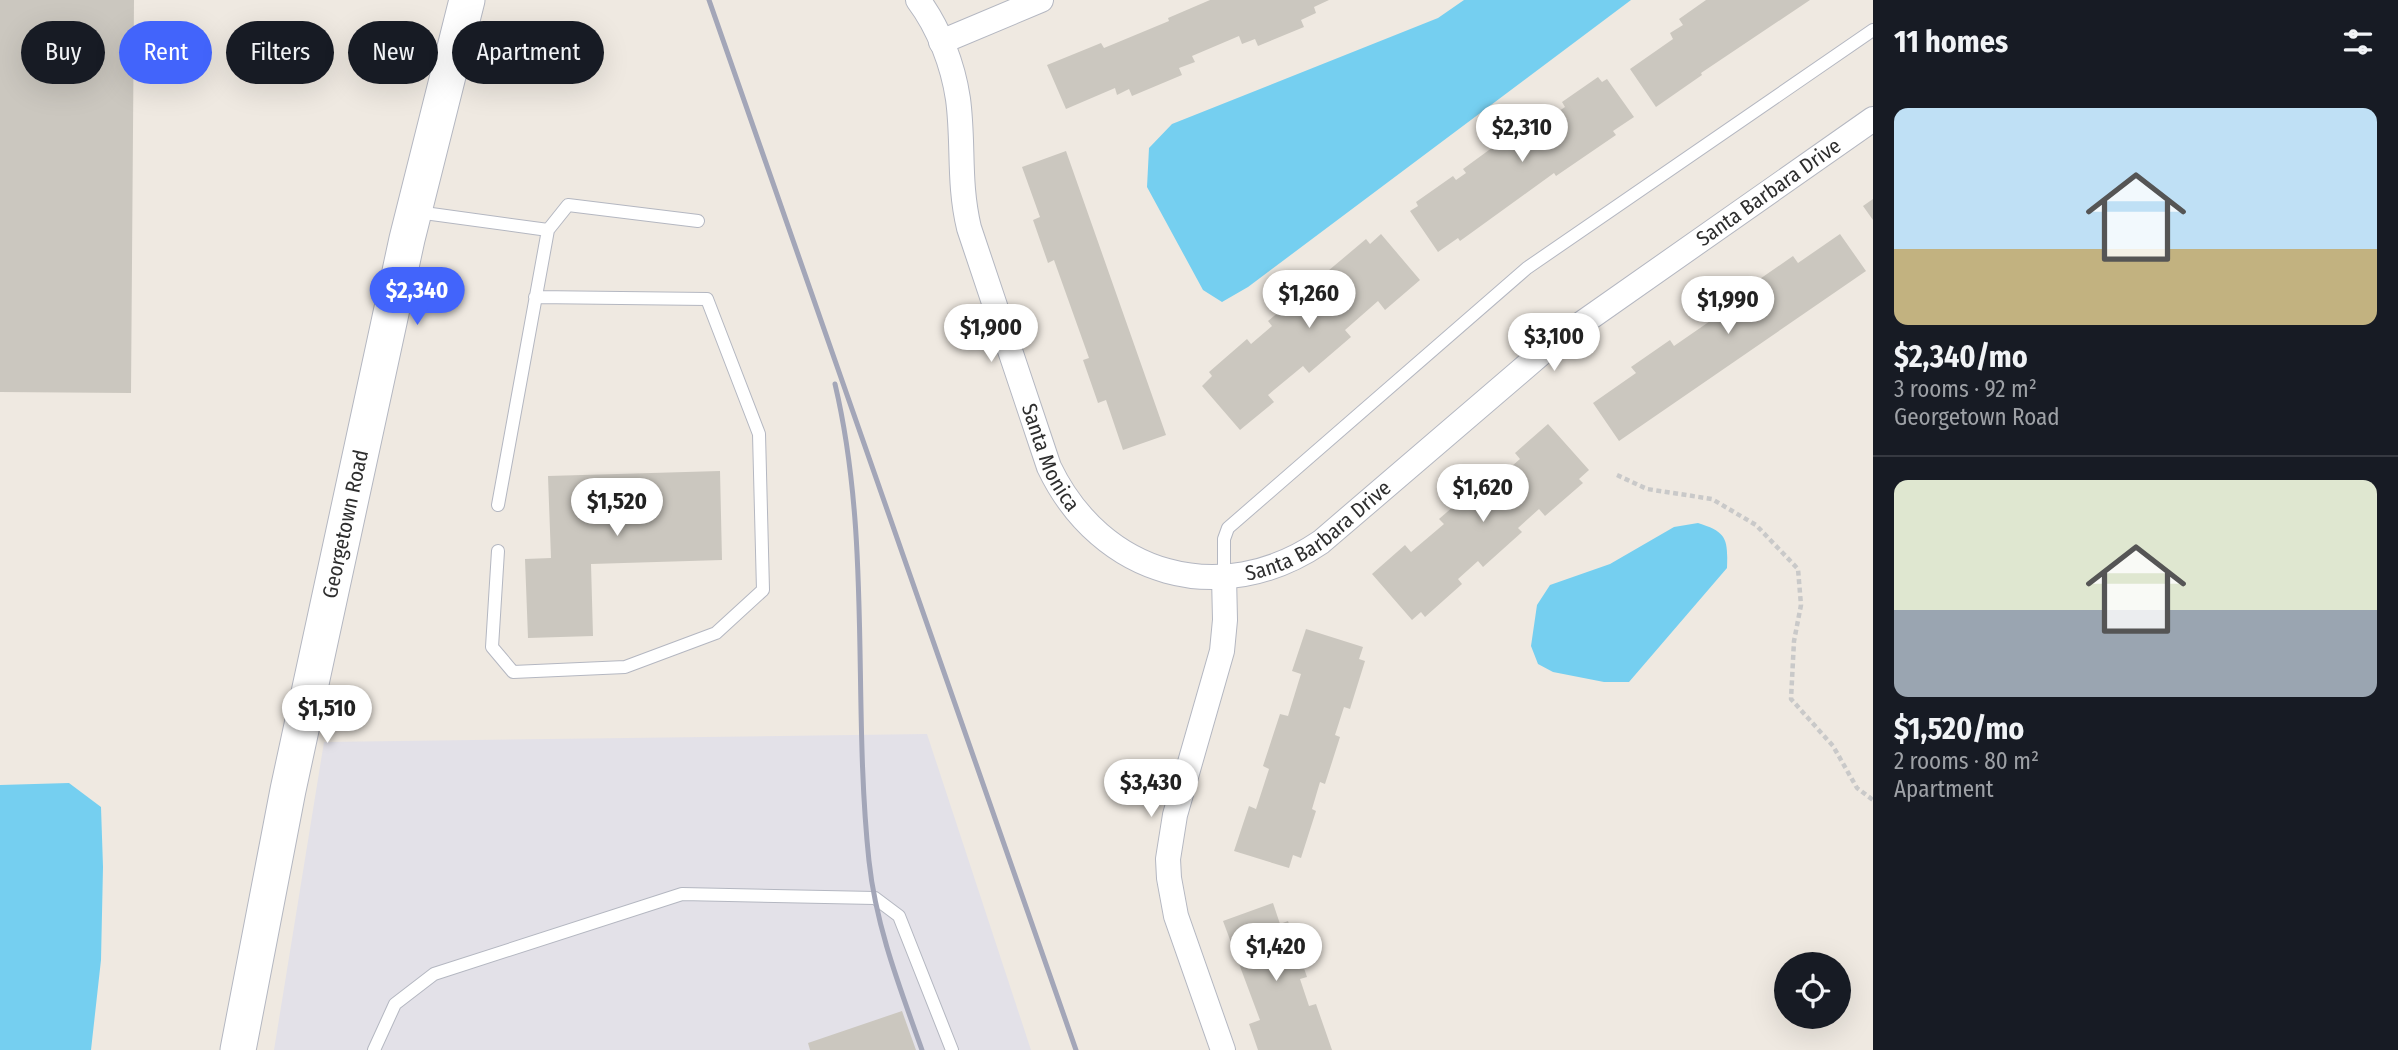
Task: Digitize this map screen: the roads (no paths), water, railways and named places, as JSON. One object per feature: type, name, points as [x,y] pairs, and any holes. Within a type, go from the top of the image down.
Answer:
[{"type":"main road","name":"Georgetown Road","points":[[238,1050],[288,790],[414,212],[467,0]]},
{"type":"street","name":"Santa Monica","points":[[918,0],[941,42],[952,70],[958,100],[961,180],[969,228],[1049,467],[1058,485],[1069,503],[1090,527],[1125,554],[1161,569],[1197,576],[1224,576]]},
{"type":"street","points":[[941,42],[1041,0]]},
{"type":"street","name":"Santa Barbara Drive","points":[[1224,576],[1237,576],[1290,562],[1321,542],[1551,345],[1873,119]]},
{"type":"street","points":[[1223,1050],[1175,916],[1168,859],[1175,815],[1222,651],[1225,620],[1224,576]]},
{"type":"lane","points":[[1224,576],[1223,539],[1228,528],[1527,268],[1873,30]]},
{"type":"lane","points":[[498,505],[548,230],[568,205],[698,221]]},
{"type":"lane","points":[[414,212],[548,230]]},
{"type":"lane","points":[[498,551],[492,647],[513,672],[625,667],[716,633],[763,590],[759,434],[707,299],[535,297]]},
{"type":"lane","points":[[374,1050],[395,1003],[434,974],[682,894],[875,898],[899,916],[952,1050]]},
{"type":"water","points":[[1464,0],[1631,0],[1248,287],[1222,302],[1203,290],[1147,187],[1149,148],[1172,124],[1438,18]]},
{"type":"water","points":[[1698,523],[1715,530],[1724,538],[1727,568],[1629,682],[1604,682],[1553,672],[1538,664],[1531,646],[1537,605],[1550,585],[1610,564],[1674,527]]},
{"type":"water","points":[[69,783],[101,807],[101,960],[91,1050],[0,1050],[0,785]]},
{"type":"railway","points":[[709,0],[1076,1050]]},
{"type":"railway","points":[[835,384],[854,502],[864,801],[872,886],[897,980],[922,1050]]}]
